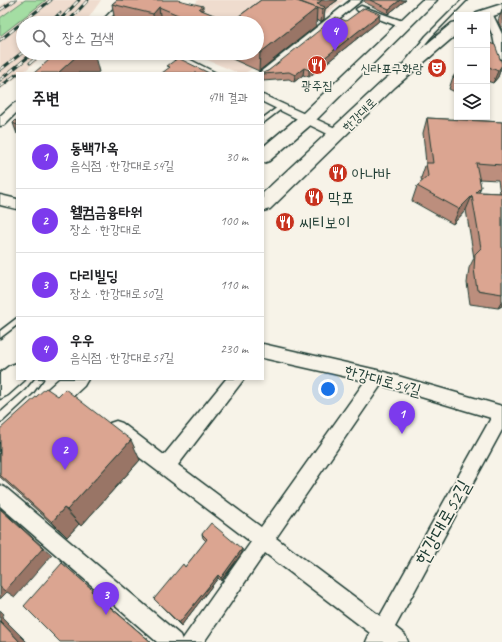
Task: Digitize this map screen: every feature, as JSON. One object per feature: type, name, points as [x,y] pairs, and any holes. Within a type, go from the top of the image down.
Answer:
[{"type":"main road","points":[[264,156],[308,118],[430,1]]},
{"type":"main road","points":[[484,9],[502,8]]},
{"type":"main road","name":"한강대로","points":[[264,203],[338,134],[388,84],[454,29]]},
{"type":"main road","points":[[0,388],[16,374]]},
{"type":"main road","points":[[0,448],[72,390]]},
{"type":"street","points":[[264,74],[322,26],[354,3],[404,25]]},
{"type":"street","points":[[484,9],[500,36],[502,56]]},
{"type":"street","points":[[184,60],[209,72]]},
{"type":"street","points":[[264,98],[308,118],[338,134]]},
{"type":"street","points":[[0,122],[16,107]]},
{"type":"street","points":[[0,200],[16,204]]},
{"type":"street","name":"한강대로54길","points":[[264,350],[377,377],[502,414]]},
{"type":"street","points":[[192,642],[264,541],[377,377]]},
{"type":"street","points":[[165,467],[235,380]]},
{"type":"street","name":"한강대로52길","points":[[102,419],[264,541],[386,638],[502,414]]},
{"type":"street","points":[[0,494],[173,642]]},
{"type":"lane","points":[[110,16],[124,0]]},
{"type":"lane","points":[[388,84],[428,37],[465,0]]},
{"type":"lane","points":[[264,120],[282,106]]},
{"type":"lane","points":[[0,335],[16,322]]},
{"type":"lane","points":[[0,418],[28,392],[38,380]]},
{"type":"shaded area","points":[[9,0],[101,0],[90,16],[16,16],[16,60],[38,60],[23,72],[16,72],[16,78],[0,90],[0,6]]},
{"type":"shaded area","points":[[198,0],[344,0],[264,62],[247,72],[236,72],[207,60],[264,60],[264,16],[185,16]]},
{"type":"green space","points":[[25,0],[46,0],[26,16],[16,16],[16,23],[0,36],[0,18]]},
{"type":"building","points":[[117,0],[178,0],[203,6],[199,9],[216,16],[180,16],[159,7],[153,14],[112,4]]},
{"type":"building","points":[[261,0],[294,0],[317,8],[264,50],[264,16],[239,16]]},
{"type":"building","points":[[296,0],[322,0],[317,4],[325,7],[322,10]]},
{"type":"building","points":[[370,0],[400,0],[389,9]]},
{"type":"building","points":[[364,8],[380,14],[309,70],[304,68],[295,75],[289,72],[264,74],[336,17],[346,21]]},
{"type":"building","points":[[490,43],[495,45],[502,64],[498,71],[490,67]]},
{"type":"building","points":[[49,60],[72,60],[59,72],[35,72]]},
{"type":"building","points":[[175,60],[182,60],[207,72],[163,72],[170,67],[167,66]]},
{"type":"building","points":[[427,118],[502,122],[502,165],[476,163],[481,187],[476,192],[502,193],[502,294],[477,290],[474,269],[475,254],[481,248],[472,196],[459,209],[417,186],[428,176],[426,163],[433,163]]},
{"type":"building","points":[[46,388],[58,396],[65,389],[131,440],[67,510],[64,508],[52,522],[0,475],[0,429]]},
{"type":"building","points":[[0,509],[43,548],[5,591],[0,587]]},
{"type":"building","points":[[211,523],[242,549],[221,578],[218,575],[179,623],[154,599],[183,564],[185,567],[207,539],[202,534]]},
{"type":"building","points":[[62,563],[92,589],[91,591],[151,642],[60,642],[24,606]]},
{"type":"building","points":[[0,621],[20,642],[0,642]]},
{"type":"railway","points":[[0,10],[15,0]]},
{"type":"railway","points":[[31,16],[51,0]]},
{"type":"railway","points":[[64,16],[79,0]]},
{"type":"railway","points":[[73,16],[88,0]]},
{"type":"railway","points":[[57,16],[60,13]]},
{"type":"railway","points":[[0,40],[16,27]]},
{"type":"railway","points":[[0,70],[16,57]]},
{"type":"railway","points":[[0,80],[24,60]]},
{"type":"railway","points":[[30,63],[34,60]]},
{"type":"railway","points":[[0,87],[16,75]]},
{"type":"place","name":"우우","points":[[335,51]]},
{"type":"place","name":"광주집","points":[[317,65]]},
{"type":"place","name":"신라표구화랑","points":[[437,68]]},
{"type":"place","name":"아나바","points":[[338,173]]},
{"type":"place","name":"막포","points":[[314,197]]},
{"type":"place","name":"씨티보이","points":[[285,222]]},
{"type":"place","name":"동백가옥","points":[[402,434]]},
{"type":"place","name":"웰컴금융타워","points":[[65,470]]},
{"type":"place","name":"다리빌딩","points":[[106,615]]}]
